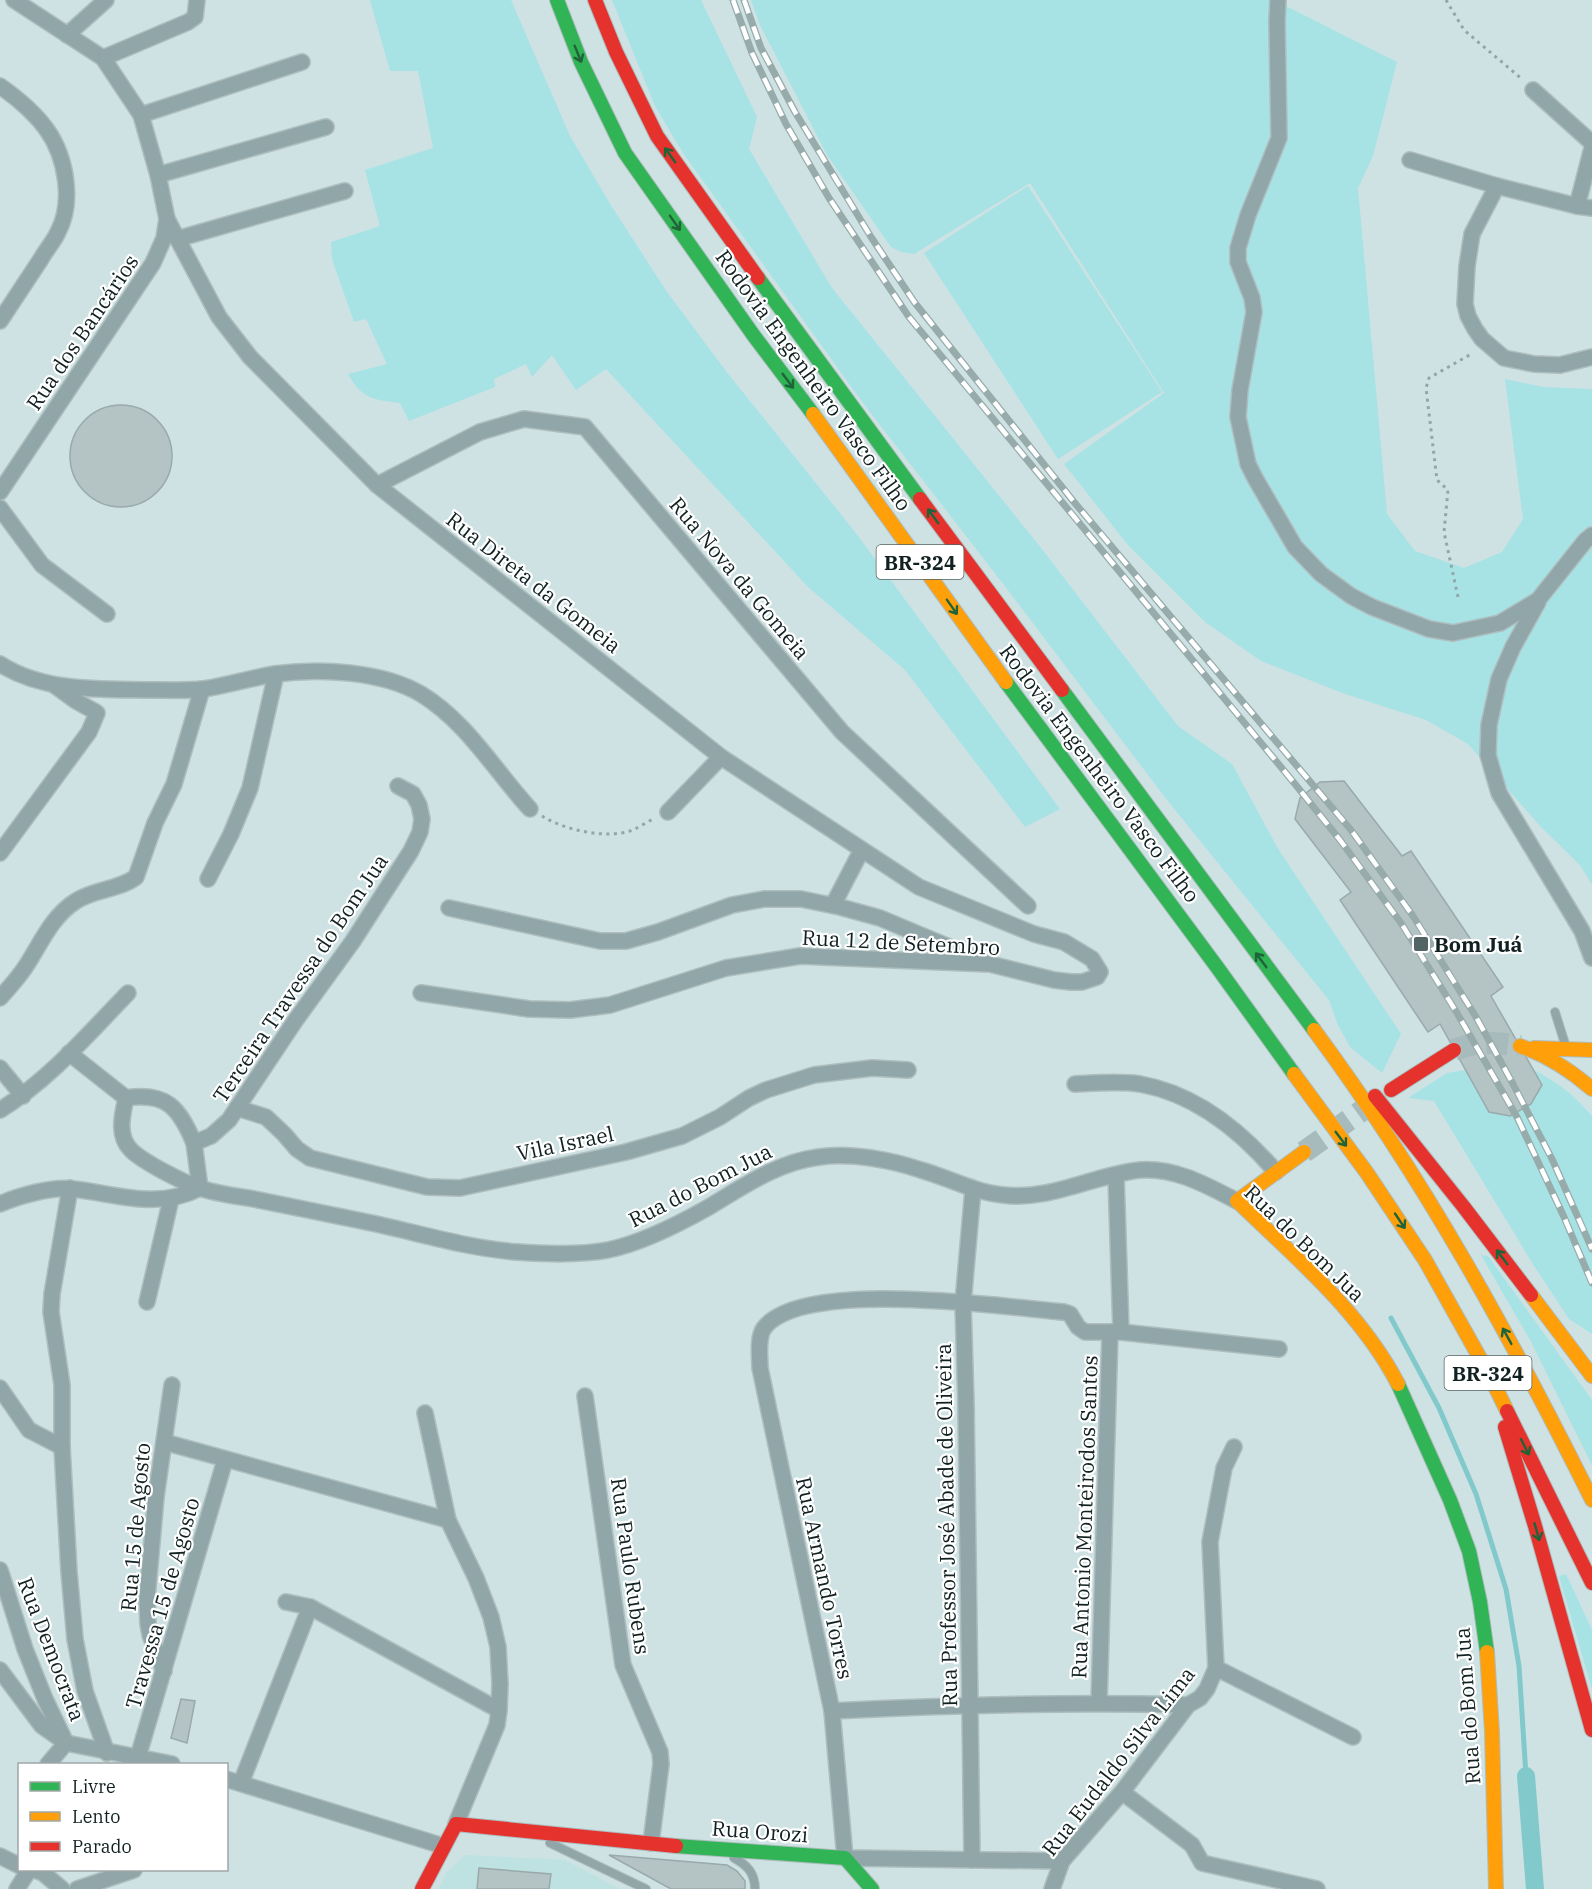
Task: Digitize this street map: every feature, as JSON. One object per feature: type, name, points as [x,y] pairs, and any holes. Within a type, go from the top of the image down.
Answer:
[{"type":"main road","name":"Rodovia Engenheiro Vasco Filho","points":[[556,0],[580,62],[625,153],[754,336],[844,456],[974,639],[1367,1173],[1425,1260],[1490,1376],[1592,1583]]},
{"type":"main road","name":"Rodovia Engenheiro Vasco Filho","points":[[595,0],[616,52],[657,136],[782,312],[1350,1079],[1397,1148],[1481,1289],[1542,1399],[1592,1500]]},
{"type":"main road","points":[[1296,1007],[1406,1132],[1591,1372]]},
{"type":"main road","points":[[1592,1050],[1570,1060],[1544,1055],[1522,1047],[1570,1060],[1592,1089]]},
{"type":"main road","points":[[1391,1090],[1454,1050]]},
{"type":"main road","points":[[1238,1202],[1304,1152]]},
{"type":"main road","name":"Rua do Bom Jua","points":[[1238,1202],[1338,1299],[1374,1344],[1414,1417],[1449,1498],[1468,1551],[1487,1645],[1492,1717],[1496,1889]]},
{"type":"main road","points":[[1490,1376],[1592,1730]]},
{"type":"main road","points":[[422,1889],[456,1824]]},
{"type":"main road","name":"Rua Orozi","points":[[456,1824],[722,1850],[845,1858]]},
{"type":"main road","points":[[845,1858],[872,1889]]},
{"type":"street","points":[[14,0],[103,58],[189,22],[195,17],[197,0]]},
{"type":"street","points":[[66,35],[106,0]]},
{"type":"street","points":[[1278,0],[1279,138],[1248,215],[1238,248],[1238,262],[1252,298],[1254,312],[1238,417],[1248,464],[1295,547],[1325,578],[1350,596],[1372,607],[1429,629],[1452,633],[1500,622],[1538,600]]},
{"type":"street","name":"Rua Direta da Gomeia","points":[[103,58],[141,115],[158,175],[167,219],[219,317],[250,357],[377,485],[721,757],[919,887],[1034,934],[1064,942],[1092,959],[1100,972],[1097,977]]},
{"type":"street","points":[[141,115],[302,62]]},
{"type":"street","points":[[0,86],[28,109],[47,130],[60,159],[66,193],[66,212],[59,231],[0,321]]},
{"type":"street","points":[[1533,90],[1592,143]]},
{"type":"street","points":[[158,175],[326,127]]},
{"type":"street","points":[[1410,160],[1497,186],[1584,207],[1592,148]]},
{"type":"street","points":[[1497,186],[1472,234],[1467,266],[1465,304],[1475,329],[1482,339],[1504,358],[1534,364],[1560,365],[1592,357]]},
{"type":"street","points":[[177,239],[345,191]]},
{"type":"street","name":"Rua dos Bancários","points":[[0,492],[153,263],[165,238],[167,219]]},
{"type":"street","name":"Rua Nova da Gomeia","points":[[377,485],[480,432],[524,419],[585,427],[842,732],[1028,906]]},
{"type":"street","points":[[0,508],[42,565],[106,614]]},
{"type":"street","points":[[1592,535],[1538,600],[1513,647],[1499,679],[1489,725],[1488,756],[1499,793],[1582,931],[1592,958]]},
{"type":"street","points":[[0,664],[29,679],[54,685],[102,689],[202,689],[276,674],[317,671],[373,677],[400,684],[421,694],[443,709],[468,734],[530,809]]},
{"type":"street","points":[[208,879],[231,834],[250,788],[276,674]]},
{"type":"street","points":[[0,853],[89,732],[96,718],[96,712],[54,685]]},
{"type":"street","points":[[0,998],[26,966],[46,930],[68,907],[77,900],[122,885],[136,877],[155,823],[174,784],[202,689]]},
{"type":"street","points":[[668,812],[721,757]]},
{"type":"street","name":"Terceira Travessa do Bom Jua","points":[[194,1143],[220,1130],[237,1108],[295,1021],[353,941],[420,832],[422,819],[419,805],[412,794],[398,786]]},
{"type":"street","points":[[833,905],[858,857]]},
{"type":"street","points":[[449,908],[600,941],[626,941],[732,905],[764,898],[801,899],[880,918],[990,964]]},
{"type":"street","name":"Rua 12 de Setembro","points":[[421,993],[529,1009],[570,1010],[610,1005],[726,968],[800,956],[990,964],[1054,980],[1082,982],[1097,977]]},
{"type":"street","points":[[0,1110],[22,1096],[69,1053],[128,993]]},
{"type":"street","points":[[0,1204],[43,1191],[70,1188],[154,1201],[187,1195],[200,1188],[197,1153],[182,1117],[168,1103],[152,1096],[126,1098],[69,1053]]},
{"type":"street","points":[[0,1068],[22,1096]]},
{"type":"street","name":"Vila Israel","points":[[237,1108],[266,1117],[285,1134],[297,1149],[310,1158],[427,1187],[460,1188],[626,1152],[682,1136],[766,1090],[814,1075],[872,1068],[908,1070]]},
{"type":"street","points":[[1076,1084],[1138,1084],[1169,1091],[1202,1107],[1230,1126],[1258,1151],[1276,1172]]},
{"type":"street","name":"Rua do Bom Jua","points":[[126,1098],[122,1136],[130,1149],[162,1170],[200,1188],[368,1222],[447,1241],[516,1252],[571,1253],[607,1250],[637,1242],[705,1209],[755,1179],[787,1164],[821,1156],[874,1159],[920,1169],[973,1189],[1017,1196],[1038,1195],[1141,1170],[1174,1174],[1191,1179],[1238,1202]]},
{"type":"street","name":"Rua Antonio Monteirodos Santos","points":[[1099,1702],[1116,1332],[1116,1175]]},
{"type":"street","points":[[70,1188],[51,1312],[63,1385],[62,1447],[75,1639],[85,1691],[107,1753]]},
{"type":"street","name":"Rua Professor José Abade de Oliveira","points":[[972,1860],[963,1303],[973,1189]]},
{"type":"street","points":[[147,1302],[171,1199]]},
{"type":"street","name":"Rua Armando Torres","points":[[845,1858],[832,1711],[760,1368],[759,1343],[763,1329],[779,1317],[813,1304],[880,1298],[963,1303]]},
{"type":"street","points":[[963,1303],[1064,1312],[1070,1314],[1078,1327],[1085,1332],[1116,1332],[1279,1349]]},
{"type":"street","name":"Rua 15 de Agosto","points":[[164,1671],[150,1635],[147,1598],[156,1497],[172,1384]]},
{"type":"street","points":[[0,1388],[29,1431],[62,1447]]},
{"type":"street","name":"Rua Paulo Rubens","points":[[585,1396],[623,1665],[660,1752],[661,1764],[651,1843]]},
{"type":"street","points":[[425,1413],[448,1520],[476,1578],[491,1617],[498,1647],[499,1710],[497,1725],[456,1824]]},
{"type":"street","points":[[164,1442],[448,1520]]},
{"type":"street","name":"Rua Eudaldo Silva Lima","points":[[1052,1889],[1062,1861],[1122,1792],[1188,1705],[1200,1698],[1207,1689],[1216,1668],[1210,1542],[1224,1468],[1234,1447]]},
{"type":"street","name":"Travessa 15 de Agosto","points":[[138,1757],[225,1460]]},
{"type":"street","name":"Rua Democrata","points":[[0,1570],[25,1649],[66,1743]]},
{"type":"street","points":[[286,1602],[310,1607],[499,1710]]},
{"type":"street","points":[[310,1607],[234,1781],[443,1846]]},
{"type":"street","points":[[1216,1668],[1353,1737]]},
{"type":"street","points":[[0,1670],[42,1726],[66,1743],[107,1753],[167,1763]]},
{"type":"street","points":[[832,1711],[970,1704],[1099,1702],[1188,1705]]},
{"type":"street","points":[[49,1763],[66,1743]]},
{"type":"street","points":[[1122,1792],[1192,1845],[1202,1863],[1317,1889]]},
{"type":"street","points":[[0,1856],[18,1865]]},
{"type":"street","name":"Rua Orozi","points":[[845,1858],[1062,1861]]},
{"type":"street","points":[[17,1889],[20,1871]]},
{"type":"street","points":[[38,1871],[48,1876],[62,1889]]},
{"type":"street","points":[[77,1889],[128,1871]]},
{"type":"lane","points":[[1555,1012],[1570,1060]]},
{"type":"lane","points":[[530,1833],[646,1889]]},
{"type":"lane","points":[[722,1850],[747,1865],[752,1873],[755,1889]]},
{"type":"path","points":[[1446,0],[1464,30],[1533,90]]},
{"type":"path","points":[[1458,597],[1444,532],[1448,490],[1437,480],[1426,388],[1429,378],[1488,344]]},
{"type":"path","points":[[530,809],[557,825],[603,834],[629,831],[668,812]]},
{"type":"shaded area","points":[[370,0],[511,0],[570,136],[612,207],[667,292],[729,375],[855,532],[1060,809],[1025,827],[905,670],[808,587],[606,369],[576,390],[552,355],[532,377],[526,364],[494,379],[495,387],[409,421],[400,403],[370,397],[358,389],[348,374],[387,364],[366,319],[354,322],[332,259],[331,242],[380,226],[365,170],[433,148],[418,71],[390,71]]},
{"type":"shaded area","points":[[612,0],[701,0],[757,117],[749,149],[832,288],[1038,544],[1178,726],[1232,764],[1277,847],[1401,1034],[1382,1073],[1350,1047],[1338,1025],[1329,1000],[1167,800],[863,403],[683,153],[655,106]]},
{"type":"shaded area","points":[[751,0],[1274,0],[1397,62],[1373,156],[1358,188],[1387,514],[1415,551],[1464,568],[1502,552],[1523,519],[1505,379],[1543,387],[1592,389],[1592,885],[1580,865],[1541,827],[1468,744],[1426,720],[1345,694],[1261,661],[1205,622],[1128,545],[1064,464],[1164,393],[1030,183],[914,254],[901,252],[891,247],[827,155],[760,25]]},
{"type":"shaded area","points":[[1028,186],[1162,392],[1058,459],[924,253]]},
{"type":"shaded area","points":[[1517,1062],[1558,1084],[1592,1116],[1592,1334],[1569,1319],[1534,1266],[1434,1101],[1408,1098],[1447,1073]]},
{"type":"shaded area","points":[[1481,1255],[1488,1256],[1592,1400],[1592,1465],[1530,1340]]},
{"type":"shaded area","points":[[1566,1574],[1592,1630],[1592,1689],[1559,1576]]},
{"type":"shaded area","points":[[465,1855],[565,1860],[620,1889],[439,1889],[446,1873]]},
{"type":"building","points":[[121,405],[141,409],[157,420],[168,436],[172,456],[168,476],[157,492],[141,503],[121,507],[101,503],[85,492],[74,476],[70,456],[74,436],[85,420],[101,409]]},
{"type":"building","name":"Bom Juá","points":[[1344,781],[1402,856],[1411,851],[1503,987],[1491,996],[1542,1085],[1531,1104],[1510,1116],[1489,1112],[1440,1024],[1428,1032],[1340,900],[1351,892],[1295,819],[1300,798],[1320,782]]},
{"type":"building","points":[[181,1699],[195,1701],[187,1743],[171,1738]]},
{"type":"building","points":[[609,1855],[727,1865],[737,1871],[745,1881],[745,1889],[671,1889]]},
{"type":"building","points":[[479,1868],[551,1874],[549,1889],[477,1889]]},
{"type":"waterway","points":[[1391,1318],[1439,1408],[1476,1494],[1506,1589],[1519,1666],[1526,1776]]},
{"type":"waterway","points":[[1526,1776],[1535,1889]]},
{"type":"tunnel","points":[[1454,1050],[1487,1043],[1520,1046]]},
{"type":"tunnel","points":[[1304,1152],[1381,1097]]},
{"type":"railway","points":[[733,0],[752,53],[786,124],[829,198],[909,317],[1295,784],[1340,840],[1401,923],[1457,1013],[1517,1117],[1592,1283]]},
{"type":"railway","points":[[744,0],[761,48],[795,112],[871,237],[915,303],[1074,502],[1351,830],[1413,916],[1476,1017],[1513,1084],[1552,1159],[1592,1249]]},
{"type":"traffic: fast","points":[[557,0],[581,62],[625,153],[754,336],[813,414]]},
{"type":"traffic: fast","points":[[758,278],[920,499]]},
{"type":"traffic: fast","points":[[1006,682],[1294,1074]]},
{"type":"traffic: fast","points":[[1062,690],[1314,1030]]},
{"type":"traffic: fast","points":[[1398,1384],[1450,1500],[1469,1551],[1480,1602],[1487,1652]]},
{"type":"traffic: fast","points":[[676,1846],[845,1858],[872,1889]]},
{"type":"traffic: slow","points":[[813,414],[1006,682]]},
{"type":"traffic: slow","points":[[1314,1030],[1392,1143],[1464,1259],[1530,1378],[1592,1500]]},
{"type":"traffic: slow","points":[[1520,1046],[1558,1064],[1592,1089]]},
{"type":"traffic: slow","points":[[1534,1048],[1592,1050]]},
{"type":"traffic: slow","points":[[1294,1074],[1367,1173],[1425,1260],[1507,1411]]},
{"type":"traffic: slow","points":[[1304,1152],[1237,1201],[1346,1309],[1383,1358],[1398,1384]]},
{"type":"traffic: slow","points":[[1531,1295],[1592,1376]]},
{"type":"traffic: slow","points":[[1487,1652],[1492,1732],[1496,1889]]},
{"type":"traffic: jam","points":[[595,0],[616,52],[657,136],[758,278]]},
{"type":"traffic: jam","points":[[920,499],[1062,690]]},
{"type":"traffic: jam","points":[[1391,1090],[1454,1050]]},
{"type":"traffic: jam","points":[[1375,1096],[1531,1295]]},
{"type":"traffic: jam","points":[[1507,1411],[1592,1583]]},
{"type":"traffic: jam","points":[[1505,1427],[1592,1730]]},
{"type":"traffic: jam","points":[[422,1889],[456,1824],[676,1846]]},
{"type":"place","name":"Bom Juá","points":[[1421,944]]}]
